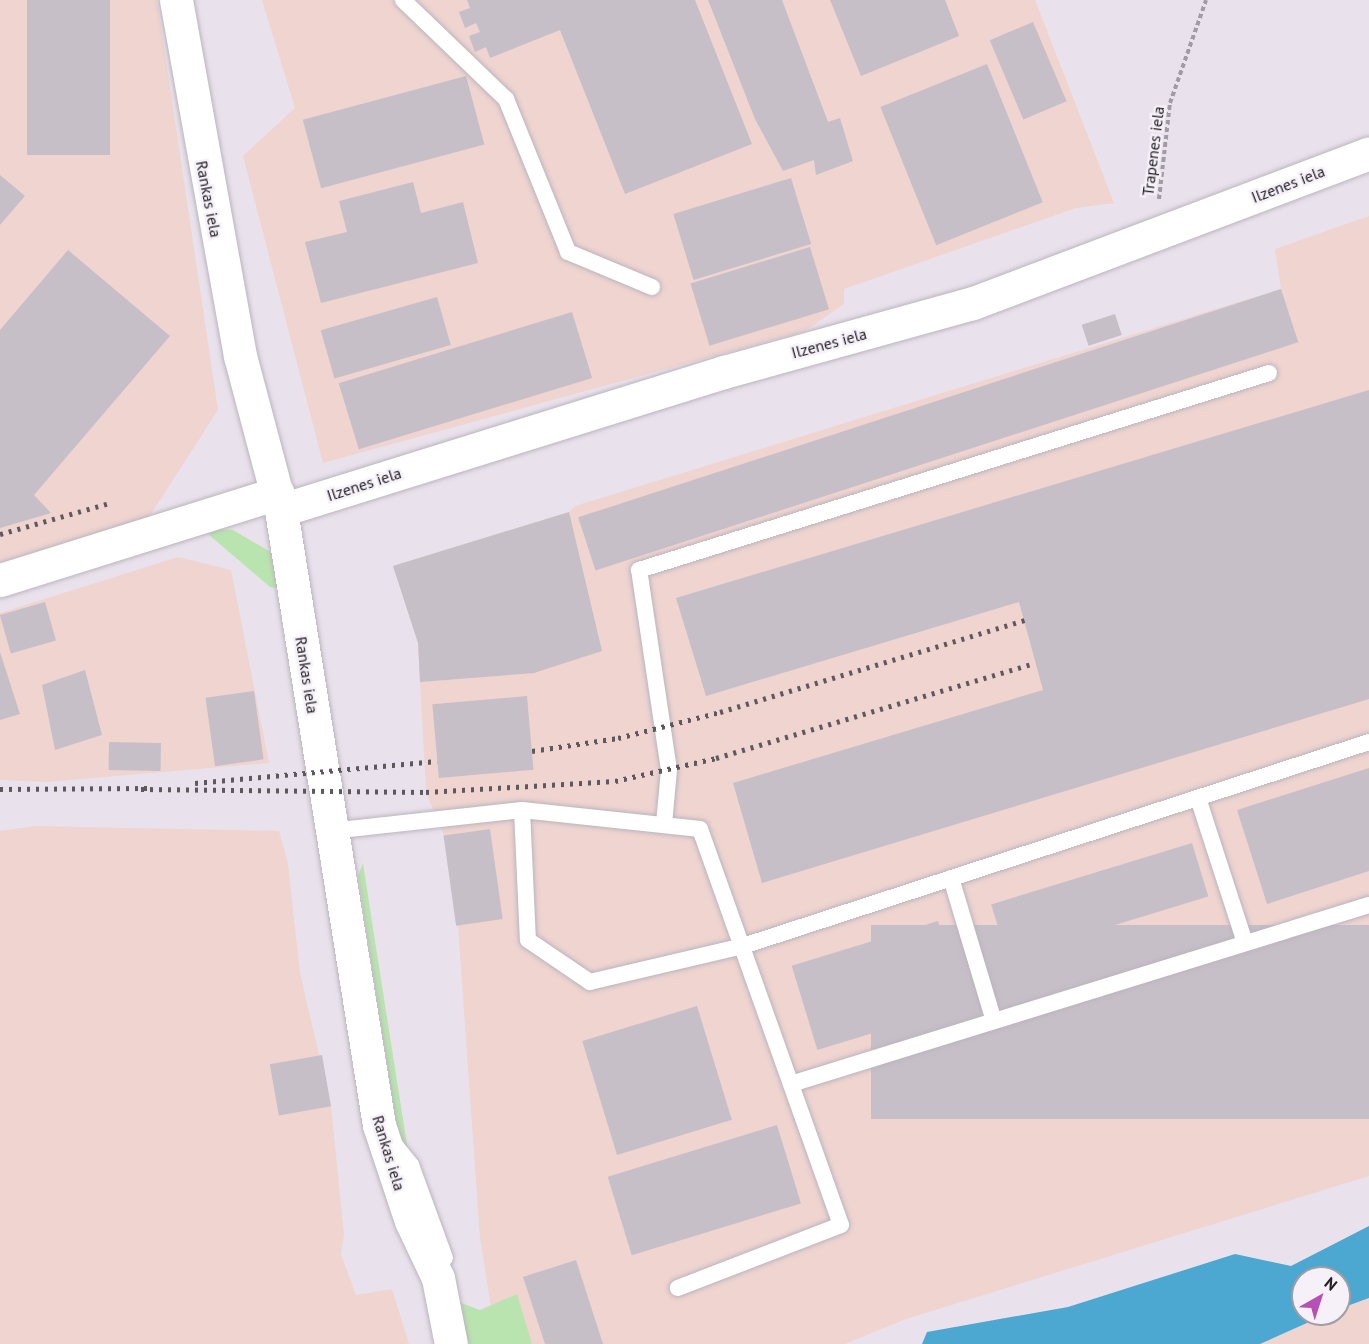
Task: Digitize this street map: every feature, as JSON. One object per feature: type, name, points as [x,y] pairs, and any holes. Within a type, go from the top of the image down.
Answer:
[{"type":"street","name":"Rankas iela","points":[[176,0],[240,356],[279,502],[379,1125],[446,1311],[451,1344]]},
{"type":"street","name":"Ilzenes iela","points":[[0,580],[279,502],[724,372],[974,303],[1369,153]]},
{"type":"lane","points":[[403,0],[506,99],[568,252],[652,287]]},
{"type":"lane","points":[[664,824],[669,770],[639,570],[1269,373]]},
{"type":"lane","points":[[522,810],[528,940],[590,982],[743,946],[1369,742]]},
{"type":"lane","points":[[1197,798],[1245,943]]},
{"type":"lane","points":[[331,831],[522,810],[700,828],[841,1225],[678,1288]]},
{"type":"lane","points":[[951,878],[994,1021]]},
{"type":"lane","points":[[791,1084],[1369,905]]},
{"type":"path","name":"Trapenes iela","points":[[1152,237],[1165,169],[1170,103],[1206,0]]},
{"type":"shaded area","points":[[0,0],[157,0],[218,410],[147,520],[0,563]]},
{"type":"shaded area","points":[[262,0],[1035,0],[1114,203],[1076,208],[844,289],[844,304],[805,331],[323,463],[243,156],[295,108]]},
{"type":"shaded area","points":[[1369,216],[1369,1176],[906,1319],[845,1344],[497,1344],[480,1238],[458,926],[444,836],[426,792],[418,643],[393,566],[569,512],[575,506],[1281,289],[1275,249]]},
{"type":"shaded area","points":[[178,557],[231,570],[269,763],[47,782],[0,780],[0,613]]},
{"type":"shaded area","points":[[36,826],[279,831],[288,864],[300,973],[331,1106],[344,1235],[341,1255],[356,1295],[392,1289],[409,1344],[0,1344],[0,831]]},
{"type":"shaded area","points":[[1369,1298],[1369,1344],[1260,1344],[1300,1326],[1351,1326],[1351,1305]]},
{"type":"green space","points":[[221,529],[233,530],[274,554],[282,589],[270,587],[208,534]]},
{"type":"green space","points":[[363,863],[408,1151],[398,1135],[358,875]]},
{"type":"green space","points":[[517,1294],[532,1344],[466,1344],[461,1303],[480,1310]]},
{"type":"water","points":[[1369,1226],[1369,1298],[1351,1305],[1351,1266],[1291,1266]]},
{"type":"water","points":[[1235,1254],[1291,1266],[1291,1326],[1300,1326],[1260,1344],[922,1344],[927,1332],[1068,1307]]},
{"type":"building","points":[[27,0],[110,0],[110,155],[27,155]]},
{"type":"building","points":[[467,0],[695,0],[752,144],[625,194],[560,30],[490,58],[486,47],[475,52],[469,36],[480,32],[476,23],[465,28],[459,12],[470,8]]},
{"type":"building","points":[[708,0],[782,0],[828,122],[840,118],[853,161],[816,175],[814,160],[783,171],[755,119]]},
{"type":"building","points":[[830,0],[945,0],[959,36],[861,76]]},
{"type":"building","points":[[1033,22],[1067,101],[1023,120],[990,40]]},
{"type":"building","points":[[987,64],[1043,202],[936,245],[880,107]]},
{"type":"building","points":[[466,76],[484,145],[321,188],[303,120]]},
{"type":"building","points":[[0,175],[25,196],[0,225]]},
{"type":"building","points":[[791,178],[811,244],[694,280],[673,214]]},
{"type":"building","points":[[413,182],[421,213],[463,202],[478,263],[321,303],[305,242],[347,232],[339,201]]},
{"type":"building","points":[[810,247],[829,309],[709,346],[690,284]]},
{"type":"building","points":[[68,250],[170,336],[34,495],[51,513],[0,528],[0,330]]},
{"type":"building","points":[[1281,289],[1298,342],[595,571],[578,517]]},
{"type":"building","points":[[437,297],[451,345],[334,378],[321,330]]},
{"type":"building","points":[[572,312],[592,378],[359,449],[339,383]]},
{"type":"building","points":[[1115,314],[1122,335],[1089,346],[1082,325]]},
{"type":"building","points":[[1369,390],[1369,699],[762,883],[733,783],[1043,690],[1019,602],[706,696],[676,598]]},
{"type":"building","points":[[569,512],[602,651],[534,673],[420,682],[418,643],[393,566]]},
{"type":"building","points":[[45,602],[56,640],[11,653],[0,615]]},
{"type":"building","points":[[0,652],[20,714],[0,720]]},
{"type":"building","points":[[85,670],[102,735],[55,750],[42,685]]},
{"type":"building","points":[[254,691],[264,759],[215,766],[205,698]]},
{"type":"building","points":[[527,696],[533,770],[439,778],[432,704]]},
{"type":"building","points":[[109,742],[161,743],[161,771],[109,770]]},
{"type":"building","points":[[1369,768],[1369,871],[1267,904],[1237,810]]},
{"type":"building","points":[[490,829],[503,919],[456,926],[443,836]]},
{"type":"building","points":[[1192,843],[1208,897],[1008,958],[991,904]]},
{"type":"building","points":[[938,921],[964,1005],[817,1050],[792,966]]},
{"type":"building","points":[[871,925],[1369,925],[1369,1119],[871,1119]]},
{"type":"building","points":[[697,1006],[732,1120],[617,1155],[582,1041]]},
{"type":"building","points":[[322,1055],[331,1106],[279,1115],[270,1064]]},
{"type":"building","points":[[777,1125],[801,1203],[632,1255],[608,1177]]},
{"type":"building","points":[[576,1260],[603,1344],[545,1344],[523,1277]]},
{"type":"railway","points":[[0,534],[113,502]]},
{"type":"railway","points":[[532,751],[618,738],[720,712],[1024,620]]},
{"type":"railway","points":[[141,789],[426,792],[615,781],[716,758],[1035,663]]},
{"type":"railway","points":[[195,783],[437,761]]},
{"type":"railway","points":[[0,789],[147,788]]}]
